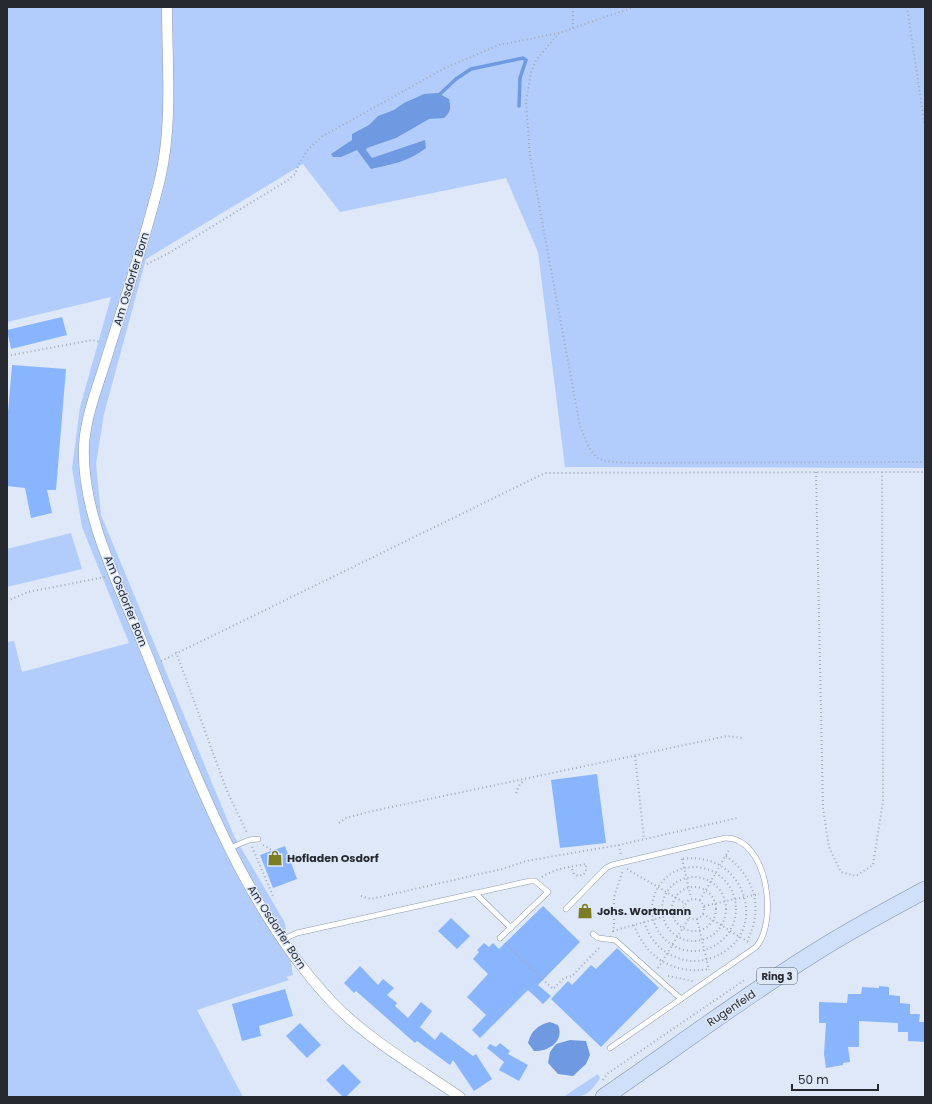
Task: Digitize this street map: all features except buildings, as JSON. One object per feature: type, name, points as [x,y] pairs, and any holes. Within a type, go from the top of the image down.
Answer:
[{"type":"main road","name":"Rugenfeld","points":[[604,1097],[706,1024],[814,952],[925,890]]},
{"type":"street","name":"Am Osdorfer Born","points":[[166,7],[168,124],[165,152],[160,181],[134,271],[89,414],[84,442],[84,472],[87,496],[93,518],[115,576],[196,776],[256,899],[309,975],[332,1002],[357,1024],[460,1097]]},
{"type":"lane","points":[[566,909],[606,868],[612,864],[725,838],[735,839],[748,849],[755,858],[765,879],[769,906],[762,939],[756,947],[610,1048]]},
{"type":"lane","points":[[230,848],[249,840],[258,839]]},
{"type":"lane","points":[[284,939],[297,933],[530,880],[535,881],[548,892],[500,938]]},
{"type":"lane","points":[[475,893],[510,928]]},
{"type":"lane","points":[[593,934],[598,938],[615,940],[681,999]]},
{"type":"path","points":[[573,7],[573,28]]},
{"type":"path","points":[[134,271],[169,253],[288,180],[294,174],[298,164],[316,140],[404,89],[461,60],[499,45],[559,33],[634,7]]},
{"type":"path","points":[[907,7],[925,127]]},
{"type":"path","points":[[559,33],[536,60],[531,72],[526,102],[530,156],[580,426],[589,450],[601,461],[635,463],[925,462]]},
{"type":"path","points":[[7,356],[92,340],[111,345]]},
{"type":"path","points":[[816,472],[822,808],[829,847],[841,872],[856,876],[873,865],[883,801],[882,472]]},
{"type":"path","points":[[151,666],[176,652],[545,473],[925,472]]},
{"type":"path","points":[[7,601],[28,592],[115,576]]},
{"type":"path","points":[[176,652],[224,784],[273,896]]},
{"type":"path","points":[[339,823],[346,818],[368,812],[727,736],[744,738]]},
{"type":"path","points":[[635,756],[644,839]]},
{"type":"path","points":[[516,793],[520,784],[526,779]]},
{"type":"path","points":[[361,896],[371,899],[502,870],[526,861],[644,839],[737,818]]},
{"type":"path","points":[[700,900],[735,839]]},
{"type":"path","points":[[680,848],[692,898]]},
{"type":"path","points":[[726,856],[744,872],[754,895],[756,914],[754,924],[747,941]]},
{"type":"path","points":[[644,922],[655,943],[667,953],[682,960],[699,961],[722,953],[739,936],[745,921],[745,897],[733,875],[720,865],[706,859],[682,859]]},
{"type":"path","points":[[535,881],[551,871],[571,867],[586,864],[586,871],[583,875],[578,876],[574,874],[571,867]]},
{"type":"path","points":[[500,938],[553,988],[564,978],[572,976],[594,955],[613,931],[614,897],[618,881],[625,867],[685,903]]},
{"type":"path","points":[[700,868],[715,873],[730,887],[735,899],[735,919],[730,931],[719,943],[704,950],[688,950],[673,945],[663,936],[654,919],[654,900],[659,888],[670,876],[684,869],[700,868]]},
{"type":"path","points":[[687,878],[699,878],[710,882],[720,890],[725,901],[726,914],[721,926],[713,935],[702,940],[690,941],[678,936],[668,928],[663,917],[663,904],[667,893],[675,884],[687,878]]},
{"type":"path","points":[[689,888],[705,891],[712,896],[715,904],[716,910],[713,921],[710,925],[700,931],[694,932],[682,928],[674,920],[672,906],[676,898],[689,888]]},
{"type":"path","points":[[704,906],[768,892]]},
{"type":"path","points":[[692,898],[700,900],[704,906],[703,914],[697,919],[689,918],[684,911],[685,903],[692,898]]},
{"type":"path","points":[[613,931],[684,911]]},
{"type":"path","points":[[703,914],[756,947]]},
{"type":"path","points":[[689,918],[658,968],[674,978],[693,981],[711,978],[697,919]]},
{"type":"path","points":[[634,925],[642,942],[654,957],[662,962],[680,969],[695,971],[709,969]]},
{"type":"shaded area","points":[[7,7],[925,7],[925,468],[565,467],[538,252],[506,178],[340,212],[303,164],[146,259],[104,414],[96,464],[101,515],[234,836],[285,923],[293,975],[286,977],[289,980],[197,1010],[243,1097],[7,1097],[7,642],[14,641],[22,672],[129,643],[82,527],[72,468],[80,407],[111,297],[7,322]]},
{"type":"shaded area","points":[[438,93],[449,99],[450,110],[444,118],[429,119],[396,138],[367,148],[366,150],[372,158],[425,140],[426,148],[419,153],[400,162],[371,169],[357,150],[341,157],[333,157],[331,154],[352,140],[352,134],[369,125],[378,116],[394,110],[404,103],[424,94]]},
{"type":"shaded area","points":[[71,533],[82,569],[7,587],[7,549]]},
{"type":"shaded area","points":[[550,1022],[558,1025],[560,1031],[557,1041],[545,1050],[534,1051],[528,1043],[531,1035],[539,1027]]},
{"type":"shaded area","points":[[570,1040],[586,1041],[590,1055],[586,1064],[573,1076],[558,1074],[548,1063],[550,1052],[556,1044]]},
{"type":"shaded area","points":[[598,1074],[600,1078],[589,1092],[576,1097],[563,1097]]},
{"type":"waterway","points":[[440,94],[456,79],[471,69],[523,58],[526,60],[520,78],[519,106]]},
{"type":"place","name":"Hofladen Osdorf","points":[[275,858]]},
{"type":"place","name":"Johs. Wortmann","points":[[585,911]]}]
